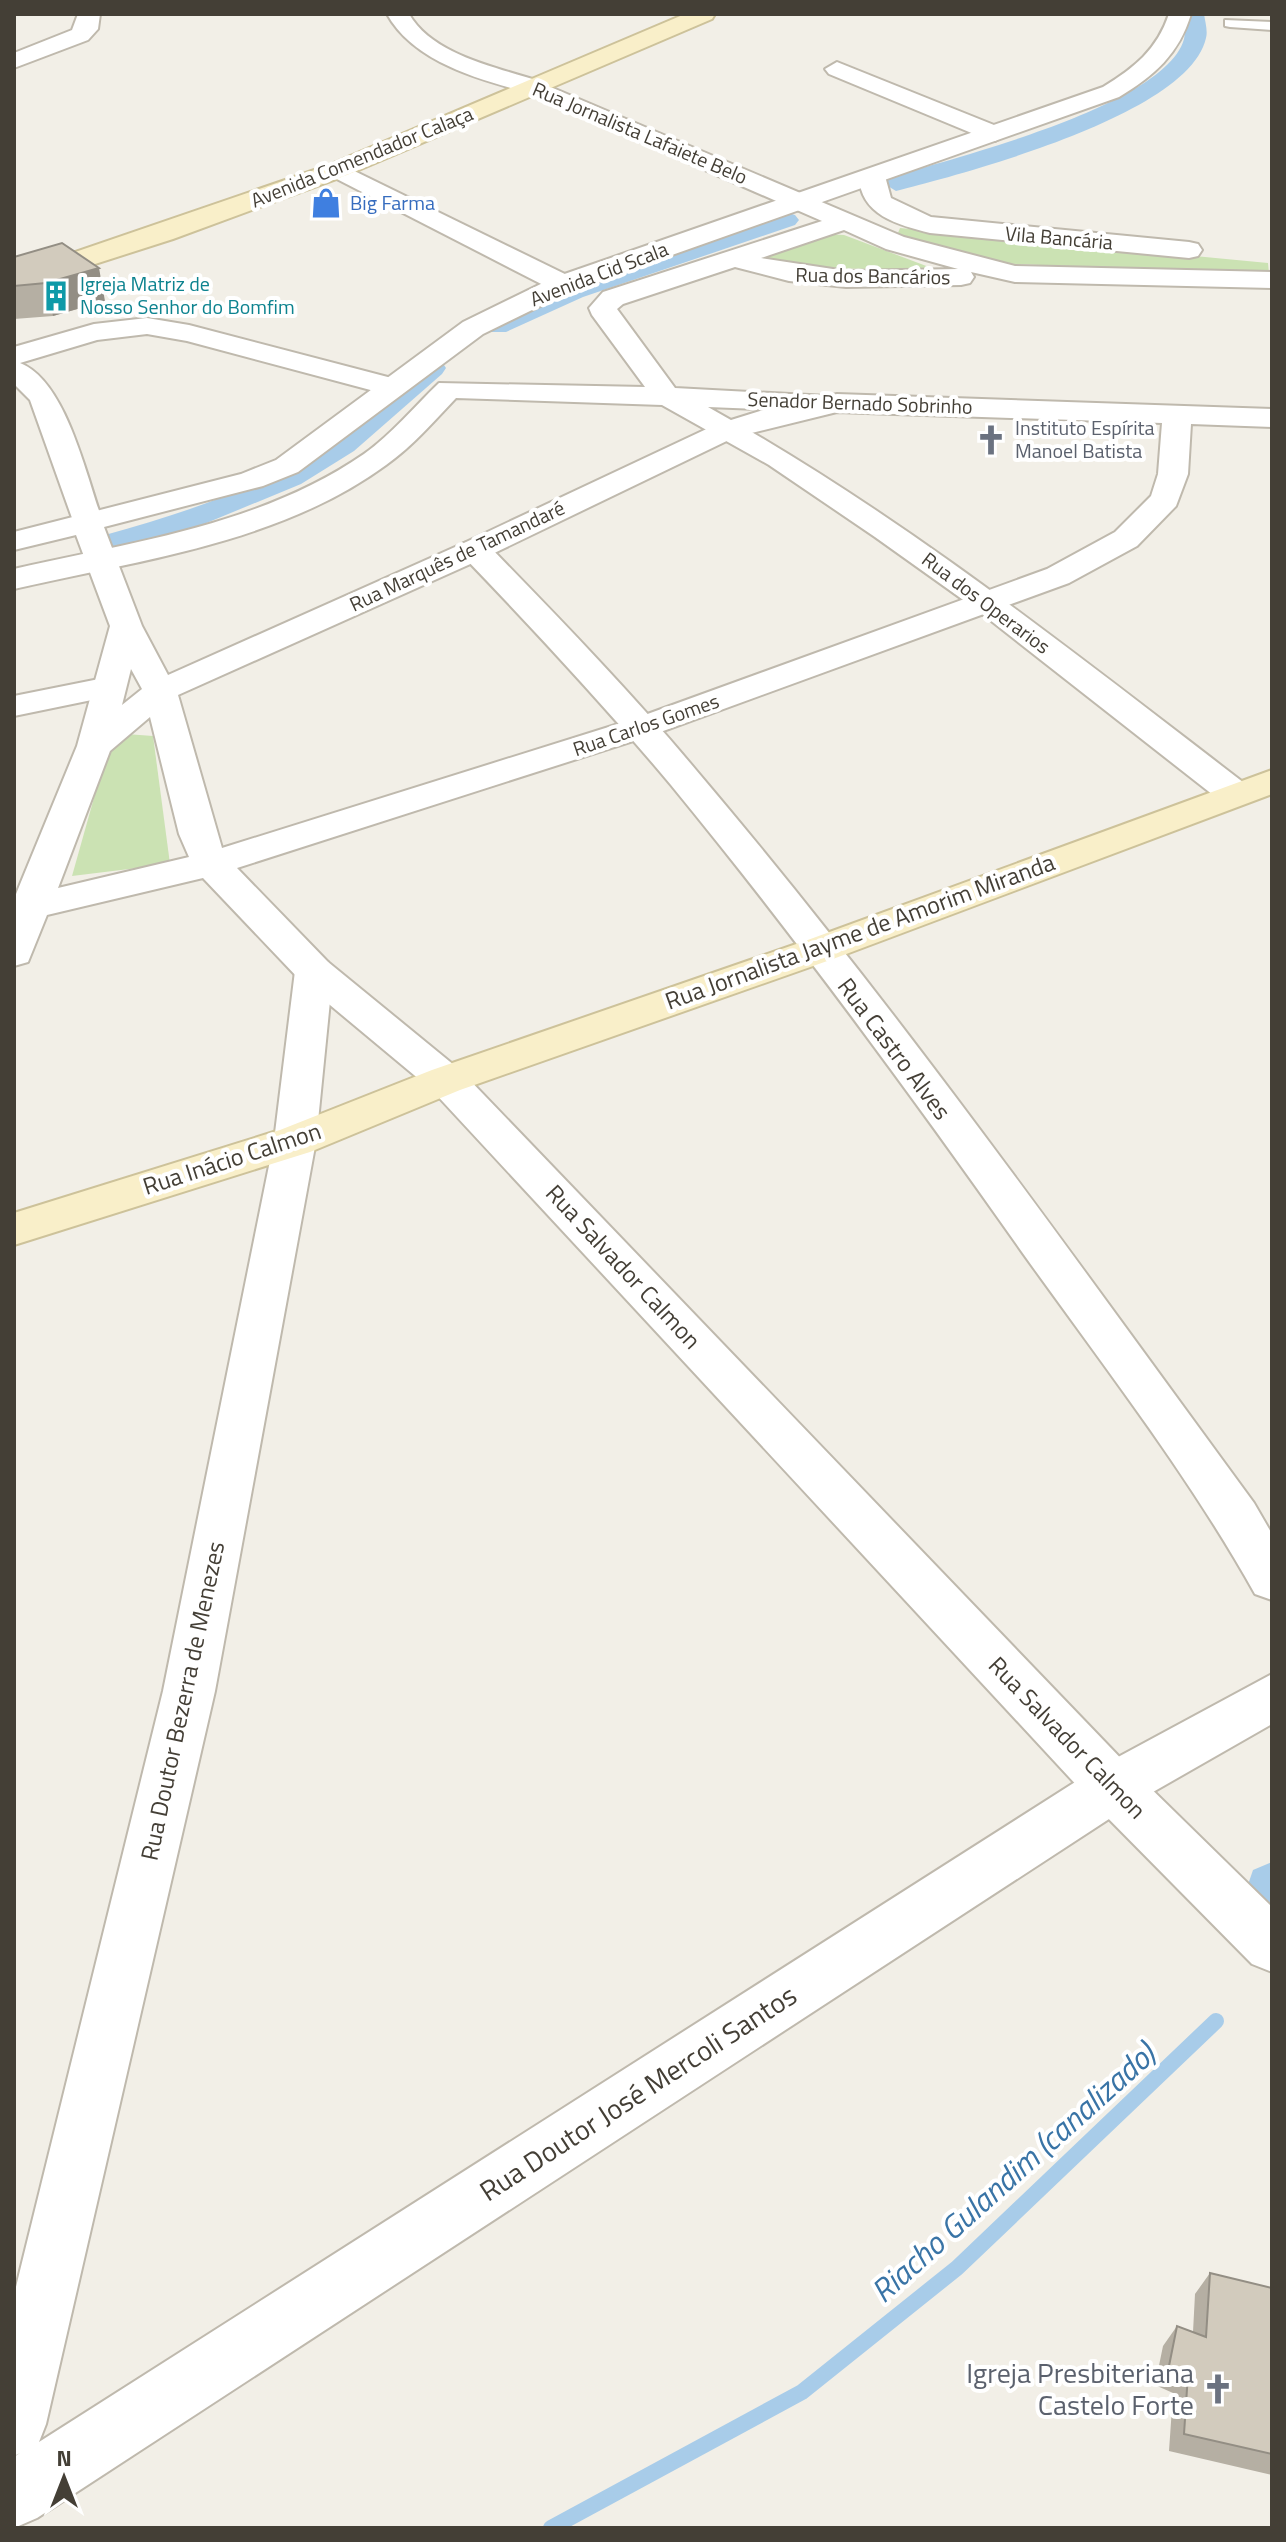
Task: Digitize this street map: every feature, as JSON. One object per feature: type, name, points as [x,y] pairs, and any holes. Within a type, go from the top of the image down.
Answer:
[{"type":"main road","name":"Avenida Comendador Calaça","points":[[14,282],[338,170],[704,14]]},
{"type":"main road","name":"Rua Jornalista Jayme de Amorim Miranda","points":[[446,1080],[819,950],[1272,781]]},
{"type":"main road","name":"Rua Inácio Calmon","points":[[14,1229],[295,1141],[446,1080]]},
{"type":"street","name":"Rua Jornalista Lafaiete Belo","points":[[398,14],[408,31],[427,45],[524,91],[797,200]]},
{"type":"street","name":"Avenida Cid Scala","points":[[14,579],[191,499],[287,466],[473,328],[563,284],[1111,92],[1141,74],[1173,41],[1180,14]]},
{"type":"street","points":[[14,61],[80,35],[88,22]]},
{"type":"street","points":[[837,69],[995,134]]},
{"type":"street","points":[[338,170],[563,284]]},
{"type":"street","name":"Vila Bancária","points":[[872,176],[871,187],[880,202],[908,219],[930,225],[1272,258]]},
{"type":"street","name":"Rua dos Bancários","points":[[797,200],[916,250],[1015,274]]},
{"type":"street","name":"Avenida Cid Scala","points":[[665,395],[606,315],[603,308],[613,298],[847,221]]},
{"type":"street","name":"Rua dos Bancários","points":[[734,258],[782,274],[817,278],[1015,274],[1272,280]]},
{"type":"street","points":[[14,356],[94,332],[147,326],[189,333],[393,387]]},
{"type":"street","name":"Rua Salvador Calmon","points":[[14,370],[33,384],[44,400],[126,626],[160,691],[197,834],[211,864],[314,971],[446,1080],[1113,1787],[1272,1945]]},
{"type":"street","name":"Avenida Cid Scala","points":[[14,541],[201,538],[317,495],[375,459],[449,389]]},
{"type":"street","name":"Senador Bernado Sobrinho","points":[[449,389],[1272,418]]},
{"type":"street","name":"Rua dos Operarios","points":[[665,395],[780,459],[987,602],[1235,794]]},
{"type":"street","name":"Rua Marquês de Tamandaré","points":[[94,746],[160,691],[475,550],[725,431],[837,403]]},
{"type":"street","name":"Rua Carlos Gomes","points":[[21,910],[211,864],[643,727],[987,602],[1096,558],[1151,517],[1165,499],[1173,474],[1177,413]]},
{"type":"street","name":"Rua Castro Alves","points":[[475,550],[556,631],[643,727],[819,950],[1237,1517],[1272,1579]]},
{"type":"street","points":[[14,953],[21,910],[94,746],[126,626]]},
{"type":"street","points":[[14,706],[109,687]]},
{"type":"street","name":"Rua Doutor Bezerra de Menezes","points":[[14,2424],[189,1691],[295,1141],[314,971]]},
{"type":"street","name":"Rua Doutor José Mercoli Santos","points":[[14,2495],[1113,1787],[1270,1699]]},
{"type":"lane","points":[[1230,23],[1272,26]]},
{"type":"green space","points":[[900,228],[1268,263],[1269,274],[990,263],[896,238]]},
{"type":"green space","points":[[824,234],[844,235],[929,267],[919,270],[775,267],[754,254]]},
{"type":"green space","points":[[126,734],[153,736],[170,864],[72,876],[108,748]]},
{"type":"building","points":[[62,243],[99,268],[46,283],[14,286],[14,257]]},
{"type":"building","name":"Igreja Presbiteriana Castelo Forte","points":[[1210,2273],[1272,2288],[1272,2454],[1184,2434],[1188,2374],[1169,2366],[1177,2326],[1206,2337]]},
{"type":"waterway","points":[[896,183],[1064,130],[1110,111],[1150,89],[1180,65],[1195,39],[1193,14]]},
{"type":"waterway","points":[[496,326],[573,291],[786,220]]},
{"type":"waterway","points":[[116,542],[205,514],[290,478],[343,445],[432,368]]},
{"type":"waterway","points":[[1267,1911],[1272,1888]]},
{"type":"waterway","name":"Riacho Gulandim (canalizado)","points":[[551,2528],[802,2392],[957,2268],[1216,2021]]},
{"type":"place","name":"Big Farma","points":[[326,203]]},
{"type":"place","name":"Igreja Matriz de Nosso Senhor do Bomfim","points":[[56,296]]},
{"type":"place","name":"Instituto Espírita Manoel Batista","points":[[991,440]]},
{"type":"place","name":"Igreja Presbiteriana Castelo Forte","points":[[1218,2389]]}]
